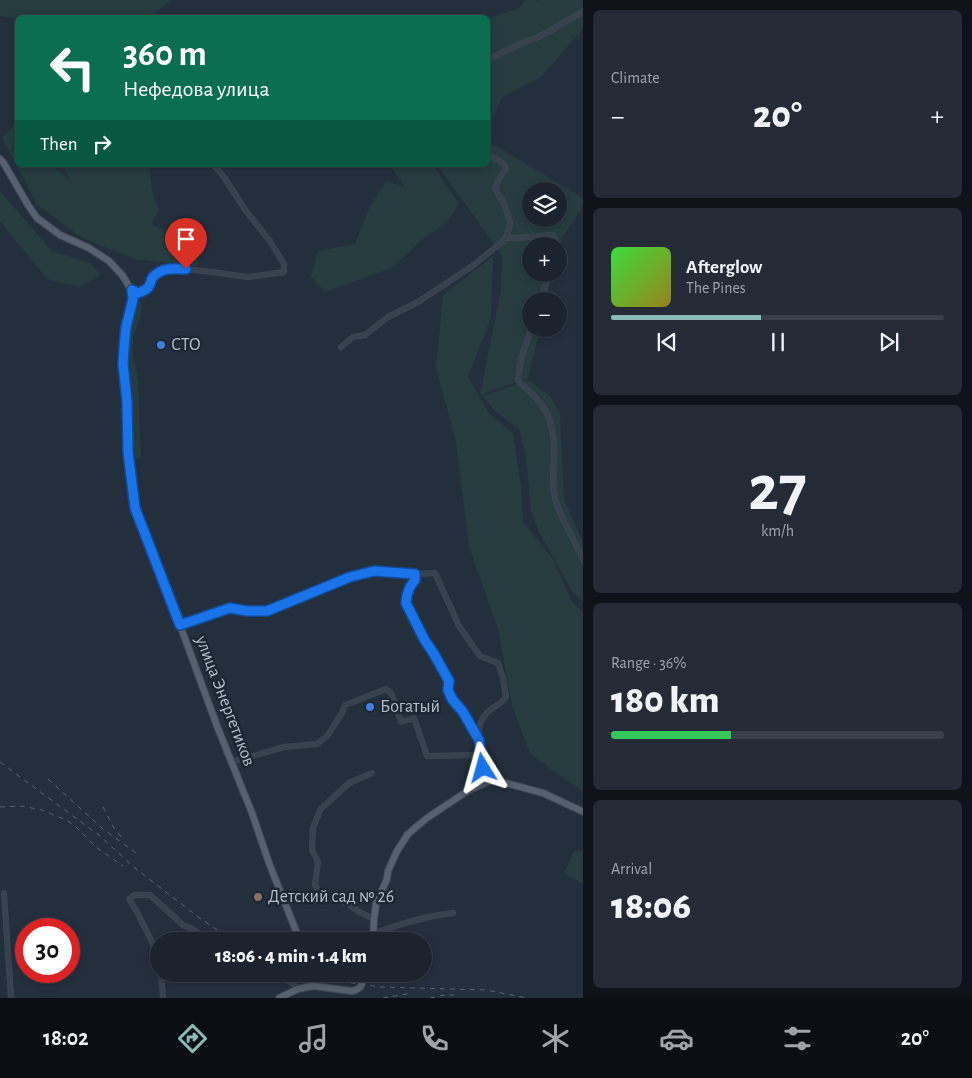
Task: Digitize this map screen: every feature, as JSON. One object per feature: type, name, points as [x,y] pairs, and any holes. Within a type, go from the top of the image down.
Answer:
[{"type":"main road","points":[[0,159],[37,218],[60,235],[89,248],[109,261],[124,276],[134,291]]},
{"type":"main road","name":"улица Энергетиков","points":[[134,291],[126,327],[123,364],[127,401],[128,452],[135,508],[217,726],[252,813],[268,863],[295,932]]},
{"type":"main road","points":[[373,932],[376,904],[397,851],[408,834],[427,818],[466,792],[490,781],[502,782],[523,786],[543,793],[583,812]]},
{"type":"main road","points":[[279,998],[298,989],[313,986],[352,991],[358,990],[362,982]]},
{"type":"street","points":[[490,59],[550,31],[583,11]]},
{"type":"street","points":[[341,347],[353,337],[365,335],[388,317],[426,297],[471,267],[506,238],[510,221],[504,204],[495,188],[506,167],[490,155]]},
{"type":"street","points":[[134,291],[146,290],[150,285],[151,278],[159,271],[168,268],[204,270],[248,277],[284,272],[284,264],[270,241],[216,167]]},
{"type":"street","points":[[529,237],[551,235],[554,237]]},
{"type":"street","points":[[506,238],[522,238]]},
{"type":"street","points":[[528,337],[521,359],[518,379],[542,404],[550,420],[554,442],[553,479],[555,498],[583,562]]},
{"type":"street","points":[[180,625],[230,608],[247,611],[267,611],[350,577],[374,571],[415,574],[435,573],[459,626],[480,656],[498,663],[503,678],[506,697],[503,702],[487,712],[479,726],[485,783]]},
{"type":"street","points":[[415,574],[415,580],[410,587],[406,603],[424,639],[449,681],[448,690],[452,699],[463,712],[479,740]]},
{"type":"street","points":[[232,762],[284,747],[317,744],[328,736],[345,705],[386,689],[391,693],[401,722],[414,718],[427,756],[481,754]]},
{"type":"street","points":[[372,773],[349,783],[320,810],[313,828],[312,850],[318,862],[315,885],[319,892],[348,904],[359,912],[374,918]]},
{"type":"street","points":[[4,893],[10,998]]},
{"type":"street","points":[[150,938],[129,898],[134,895],[150,895],[183,925],[197,932]]},
{"type":"street","points":[[379,932],[418,919],[453,913]]},
{"type":"street","points":[[162,982],[163,998]]},
{"type":"street","points":[[291,982],[298,989]]},
{"type":"green space","points":[[0,0],[172,0],[152,15],[15,15],[15,18],[0,16]]},
{"type":"green space","points":[[526,0],[538,0],[535,3],[540,0],[583,0],[583,29],[541,77],[502,97],[490,123],[490,17],[519,8]]},
{"type":"green space","points":[[14,125],[15,162],[2,138]]},
{"type":"green space","points":[[490,142],[556,182],[522,182],[522,227],[567,227],[567,188],[583,198],[583,206],[563,237],[522,237],[522,282],[551,282],[548,292],[522,292],[522,337],[538,337],[528,378],[480,395],[501,290],[502,255],[438,167],[490,167]]},
{"type":"green space","points":[[17,167],[54,167],[70,181],[64,167],[149,167],[152,191],[159,211],[152,221],[153,226],[191,239],[195,246],[199,264],[196,266],[135,259],[82,238],[36,204]]},
{"type":"green space","points":[[391,167],[434,167],[459,204],[446,223],[422,240],[392,268],[325,292],[311,277],[318,251],[355,244],[369,208],[386,181],[405,187]]},
{"type":"green space","points":[[0,191],[52,251],[90,263],[101,275],[79,287],[47,279],[0,221]]},
{"type":"green space","points":[[493,256],[491,318],[468,377],[489,413],[513,433],[521,486],[523,522],[553,559],[572,602],[583,612],[583,792],[530,754],[512,705],[498,628],[469,547],[456,441],[436,368],[443,295]]},
{"type":"green space","points":[[139,301],[143,306],[133,337],[133,355],[138,381],[141,457],[135,459],[128,366],[129,338],[135,304]]},
{"type":"green space","points":[[529,380],[550,396],[560,413],[564,500],[583,542],[583,602],[573,593],[539,532],[531,511],[526,457],[519,429],[496,412],[483,396]]},
{"type":"green space","points":[[583,850],[583,884],[564,873],[574,851]]},
{"type":"railway","points":[[0,762],[100,836],[136,869],[220,932]]},
{"type":"railway","points":[[48,779],[103,829],[136,853]]},
{"type":"railway","points":[[0,807],[21,806],[42,810],[66,820],[74,825],[96,847],[123,866]]},
{"type":"railway","points":[[103,807],[114,828],[123,839]]},
{"type":"railway","points":[[345,982],[380,987],[486,990],[527,998]]},
{"type":"railway","points":[[383,998],[412,993]]},
{"type":"railway","points":[[430,998],[454,995]]},
{"type":"place","name":"СТО","points":[[161,345]]},
{"type":"place","name":"Богатый","points":[[370,707]]},
{"type":"place","name":"Детский сад № 26","points":[[258,897]]},
{"type":"route","points":[[186,269],[168,268],[159,271],[151,278],[150,285],[146,290],[138,293],[132,290],[133,299],[126,327],[123,364],[127,401],[128,452],[135,508],[180,625],[230,608],[247,611],[267,611],[350,577],[374,571],[415,574],[415,580],[410,587],[406,603],[424,639],[449,681],[448,690],[452,699],[463,712],[479,740],[483,768]]}]
